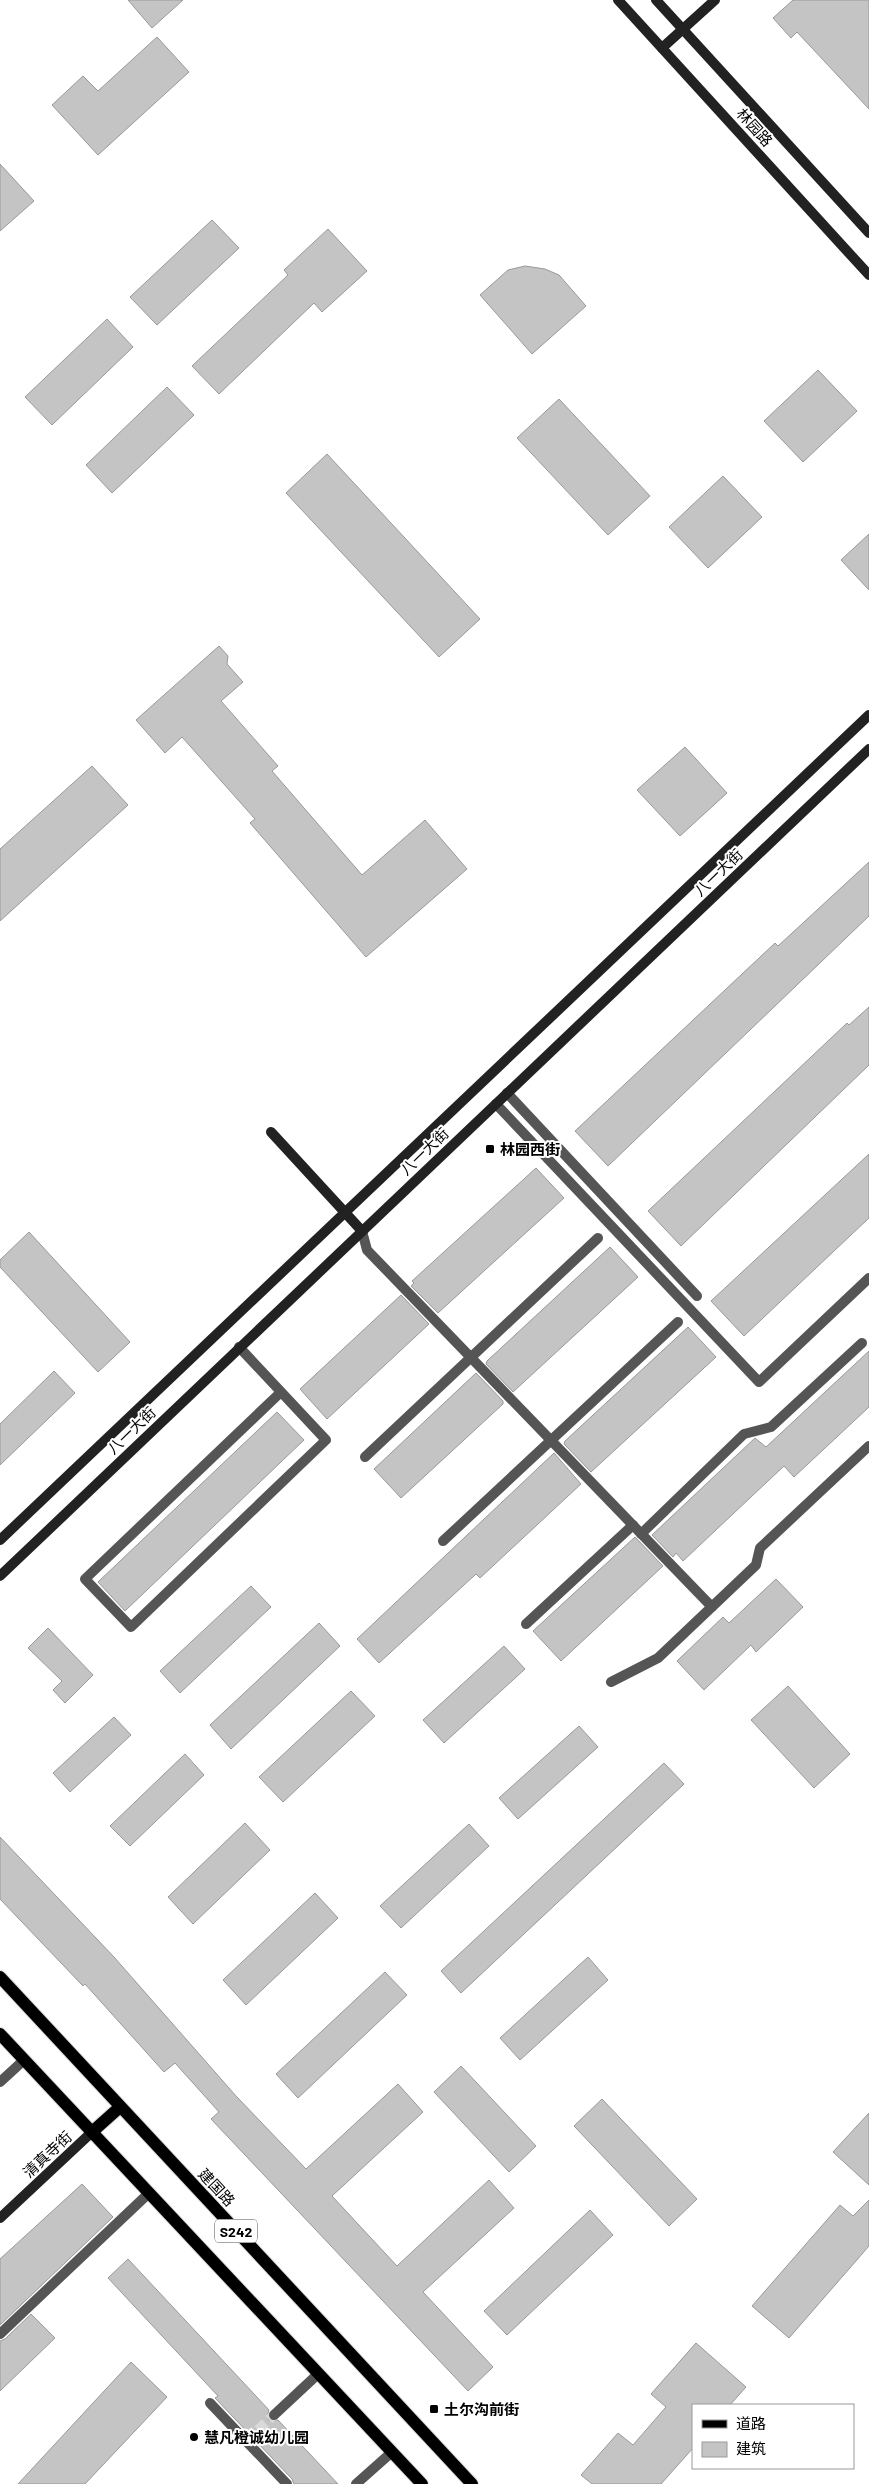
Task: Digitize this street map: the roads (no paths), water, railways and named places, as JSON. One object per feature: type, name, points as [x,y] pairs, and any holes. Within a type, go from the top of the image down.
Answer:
[{"type":"main road","name":"林园路","points":[[618,0],[869,275]]},
{"type":"main road","name":"林园路","points":[[656,0],[869,233]]},
{"type":"main road","points":[[662,48],[715,0]]},
{"type":"main road","name":"八一大街","points":[[0,1540],[869,715]]},
{"type":"main road","name":"八一大街","points":[[0,1576],[869,749]]},
{"type":"main road","points":[[271,1132],[362,1231]]},
{"type":"main road","name":"建国路","points":[[0,1978],[472,2484]]},
{"type":"main road","name":"S242","points":[[0,2034],[422,2484]]},
{"type":"main road","points":[[92,2132],[120,2106]]},
{"type":"main road","name":"清真寺街","points":[[0,2218],[92,2132]]},
{"type":"street","points":[[507,1093],[696,1296]]},
{"type":"street","points":[[496,1104],[759,1382],[869,1278]]},
{"type":"street","points":[[362,1231],[367,1250],[712,1607]]},
{"type":"street","points":[[365,1457],[598,1238]]},
{"type":"street","points":[[443,1541],[678,1322]]},
{"type":"street","points":[[641,1534],[744,1434],[771,1426],[862,1343]]},
{"type":"street","points":[[240,1348],[326,1440],[131,1627],[85,1579],[281,1392]]},
{"type":"street","points":[[611,1682],[658,1658],[756,1565],[760,1548],[869,1446]]},
{"type":"street","points":[[526,1624],[632,1525]]},
{"type":"street","points":[[0,2082],[24,2060]]},
{"type":"street","points":[[0,2334],[149,2193]]},
{"type":"street","points":[[274,2415],[318,2374]]},
{"type":"street","points":[[210,2403],[284,2483]]},
{"type":"street","points":[[356,2484],[392,2452]]},
{"type":"tunnel","points":[[247,2440],[274,2415]]},
{"type":"place","name":"林园西街","points":[[490,1149]]},
{"type":"place","name":"土尔沟前街","points":[[434,2409]]},
{"type":"place","name":"慧凡橙诚幼儿园","points":[[194,2437]]}]
